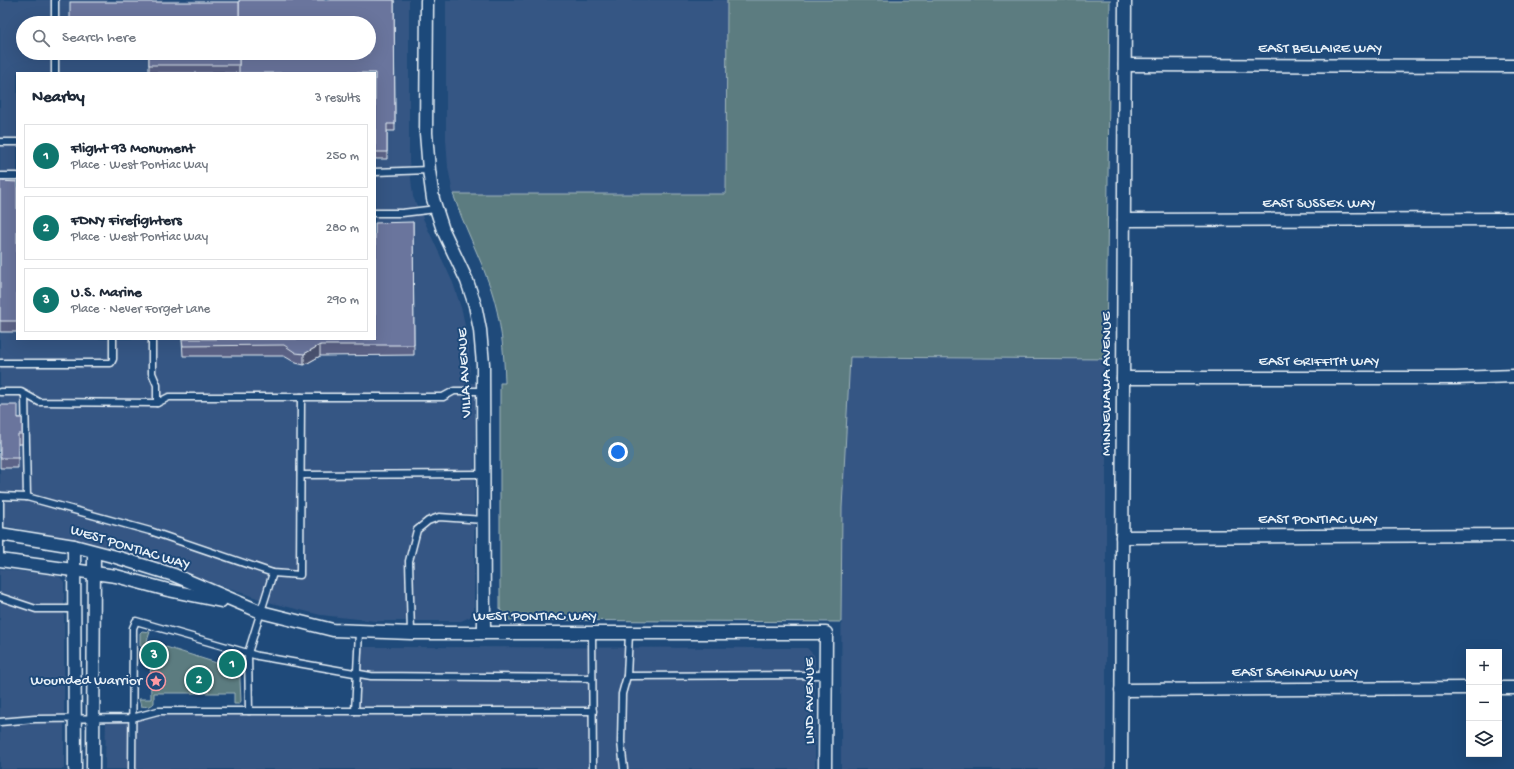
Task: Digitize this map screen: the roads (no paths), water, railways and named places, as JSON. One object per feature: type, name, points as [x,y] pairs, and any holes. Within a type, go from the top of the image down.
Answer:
[{"type":"street","name":"VILLA AVENUE","points":[[427,0],[426,133],[429,170],[436,209],[443,230],[467,281],[475,305],[480,330],[483,392],[484,633]]},
{"type":"street","name":"MINNEWAWA AVENUE","points":[[1121,769],[1126,65],[1125,0]]},
{"type":"street","name":"EAST BELLAIRE WAY","points":[[1126,65],[1514,66]]},
{"type":"street","name":"EAST SUSSEX WAY","points":[[1124,220],[1514,219]]},
{"type":"street","name":"EAST GRIFFITH WAY","points":[[1123,378],[1456,378],[1514,376]]},
{"type":"street","name":"WEST PONTIAC WAY","points":[[0,534],[74,546],[174,575],[261,612],[310,626],[359,632],[826,633]]},
{"type":"street","name":"EAST PONTIAC WAY","points":[[1122,537],[1514,535]]},
{"type":"street","points":[[74,546],[75,769]]},
{"type":"street","points":[[94,552],[94,769]]},
{"type":"street","name":"WEST PONTIAC WAY","points":[[0,560],[116,576],[168,590],[247,607]]},
{"type":"street","name":"LIND AVENUE","points":[[825,769],[826,633]]},
{"type":"street","name":"EAST SAGINAW WAY","points":[[1121,690],[1466,688]]},
{"type":"street","points":[[1502,688],[1514,688]]},
{"type":"lane","points":[[55,0],[55,16]]},
{"type":"lane","points":[[55,60],[55,72]]},
{"type":"lane","points":[[0,142],[16,142]]},
{"type":"lane","points":[[376,172],[429,170]]},
{"type":"lane","points":[[0,176],[16,176]]},
{"type":"lane","points":[[376,213],[402,213],[436,209]]},
{"type":"lane","points":[[0,363],[111,363],[113,359],[113,340]]},
{"type":"lane","points":[[152,340],[152,373],[157,385],[157,403]]},
{"type":"lane","points":[[0,392],[21,392],[38,402],[157,403],[169,397],[443,397],[454,392],[483,392]]},
{"type":"lane","points":[[25,395],[27,497]]},
{"type":"lane","points":[[0,560],[0,496],[27,497],[150,531],[273,573],[300,574],[301,397]]},
{"type":"lane","points":[[301,475],[484,474]]},
{"type":"lane","points":[[411,633],[409,561],[417,530],[428,521],[439,517],[484,520]]},
{"type":"lane","points":[[250,711],[248,653],[273,573]]},
{"type":"lane","points":[[0,597],[36,609],[74,609]]},
{"type":"lane","points":[[132,769],[133,628],[136,621],[248,653],[357,675],[592,678]]},
{"type":"lane","points":[[355,711],[359,632]]},
{"type":"lane","points":[[592,633],[593,769]]},
{"type":"lane","points":[[624,769],[621,742],[622,694],[627,676],[629,633]]},
{"type":"lane","points":[[627,676],[826,675]]},
{"type":"lane","points":[[0,722],[35,718],[132,718],[158,711],[592,711]]},
{"type":"place","name":"U.S. Marine","points":[[154,655]]},
{"type":"place","name":"Flight 93 Monument","points":[[232,664]]},
{"type":"place","name":"FDNY Firefighters","points":[[199,680]]},
{"type":"place","name":"Wounded Warrior","points":[[156,681]]}]
